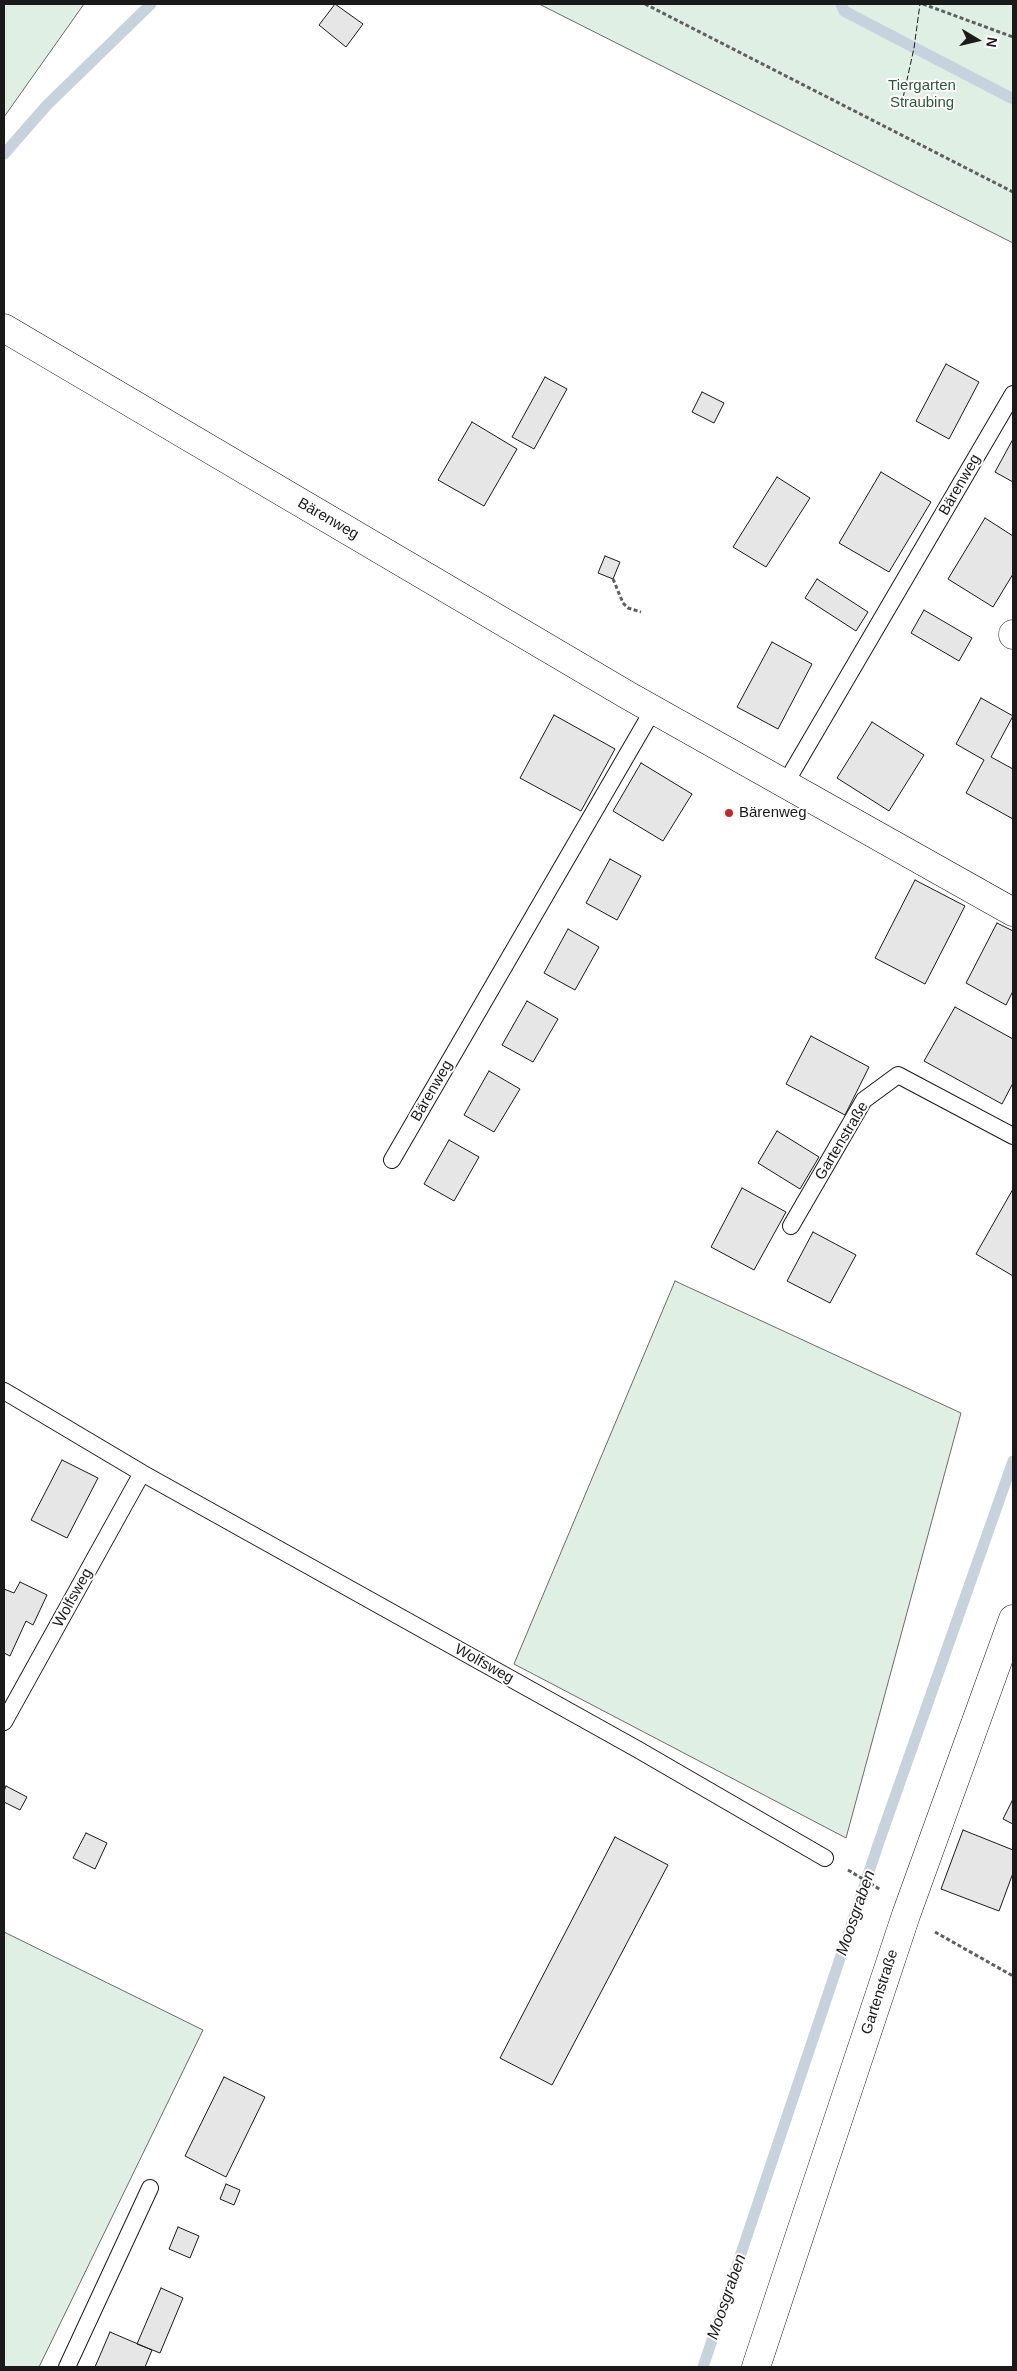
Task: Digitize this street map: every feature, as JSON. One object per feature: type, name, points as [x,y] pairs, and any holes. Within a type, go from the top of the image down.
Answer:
[{"type":"street","name":"Bärenweg","points":[[4,328],[653,710],[1013,912]]},
{"type":"street","name":"Gartenstraße","points":[[756,2367],[906,1915],[1013,1619]]},
{"type":"lane","name":"Bärenweg","points":[[785,784],[1013,394]]},
{"type":"lane","name":"Bärenweg","points":[[392,1160],[653,710]]},
{"type":"lane","name":"Gartenstraße","points":[[792,1226],[864,1100],[898,1074],[1013,1136]]},
{"type":"lane","name":"Wolfsweg","points":[[4,1390],[142,1473],[628,1744],[825,1858]]},
{"type":"lane","name":"Wolfsweg","points":[[4,1722],[142,1473]]},
{"type":"lane","points":[[67,2367],[150,2188]]},
{"type":"path","points":[[646,4],[1013,192]]},
{"type":"path","points":[[923,4],[1013,37]]},
{"type":"path","points":[[613,579],[623,603],[628,608],[641,612]]},
{"type":"path","points":[[852,1872],[882,1890]]},
{"type":"path","points":[[906,1915],[1013,1976]]},
{"type":"green space","points":[[4,4],[84,4],[4,117]]},
{"type":"green space","name":"Tiergarten Straubing","points":[[539,4],[1013,4],[1013,243]]},
{"type":"green space","points":[[675,1281],[961,1413],[846,1838],[514,1664]]},
{"type":"green space","points":[[4,1932],[203,2030],[39,2367],[4,2367]]},
{"type":"building","points":[[335,4],[363,24],[346,47],[319,25]]},
{"type":"building","points":[[946,364],[979,382],[949,439],[916,421]]},
{"type":"building","points":[[545,377],[567,389],[534,449],[512,437]]},
{"type":"building","points":[[702,392],[724,403],[714,423],[692,412]]},
{"type":"building","points":[[472,422],[517,449],[484,506],[438,480]]},
{"type":"building","points":[[1013,439],[1013,482],[995,472]]},
{"type":"building","points":[[881,472],[931,502],[889,572],[839,543]]},
{"type":"building","points":[[777,477],[810,498],[766,567],[733,547]]},
{"type":"building","points":[[985,518],[1013,536],[1013,574],[993,607],[948,579]]},
{"type":"building","points":[[605,556],[620,562],[613,579],[598,573]]},
{"type":"building","points":[[817,579],[868,612],[856,631],[805,598]]},
{"type":"building","points":[[924,610],[972,638],[959,661],[911,633]]},
{"type":"building","points":[[772,642],[812,664],[778,729],[737,707]]},
{"type":"building","points":[[981,698],[1013,716],[991,757],[1013,769],[1013,819],[966,793],[984,760],[956,744]]},
{"type":"building","points":[[554,715],[615,749],[581,811],[520,778]]},
{"type":"building","points":[[872,722],[924,755],[889,811],[837,778]]},
{"type":"building","points":[[641,763],[692,794],[663,841],[613,811]]},
{"type":"building","points":[[610,859],[641,876],[617,920],[586,903]]},
{"type":"building","points":[[915,880],[965,906],[925,984],[875,958]]},
{"type":"building","points":[[997,923],[1013,931],[1013,991],[1006,1005],[966,983]]},
{"type":"building","points":[[568,929],[599,947],[575,990],[544,973]]},
{"type":"building","points":[[527,1001],[558,1019],[533,1062],[502,1045]]},
{"type":"building","points":[[955,1007],[1013,1039],[1013,1083],[1002,1104],[924,1061]]},
{"type":"building","points":[[811,1036],[869,1067],[845,1115],[786,1084]]},
{"type":"building","points":[[489,1071],[520,1089],[494,1132],[464,1115]]},
{"type":"building","points":[[777,1131],[819,1157],[800,1189],[758,1163]]},
{"type":"building","points":[[449,1140],[479,1157],[454,1201],[424,1184]]},
{"type":"building","points":[[742,1188],[786,1212],[754,1270],[711,1247]]},
{"type":"building","points":[[1013,1189],[1013,1276],[976,1254]]},
{"type":"building","points":[[813,1232],[856,1255],[830,1303],[787,1281]]},
{"type":"building","points":[[62,1460],[98,1478],[67,1538],[31,1520]]},
{"type":"building","points":[[20,1582],[47,1595],[33,1625],[26,1621],[10,1656],[4,1653],[4,1589],[14,1593]]},
{"type":"building","points":[[6,1786],[27,1797],[20,1810],[4,1802]]},
{"type":"building","points":[[1013,1799],[1013,1824],[1003,1819]]},
{"type":"building","points":[[963,1830],[1013,1850],[1013,1873],[999,1911],[941,1889]]},
{"type":"building","points":[[86,1833],[107,1843],[95,1869],[73,1858]]},
{"type":"building","points":[[615,1837],[668,1865],[552,2085],[500,2058]]},
{"type":"building","points":[[224,2077],[265,2097],[226,2177],[185,2156]]},
{"type":"building","points":[[226,2184],[240,2190],[234,2205],[220,2199]]},
{"type":"building","points":[[178,2227],[199,2236],[190,2258],[169,2249]]},
{"type":"building","points":[[161,2288],[183,2298],[160,2353],[137,2344]]},
{"type":"building","points":[[110,2332],[152,2350],[145,2367],[95,2367]]},
{"type":"waterway","points":[[4,154],[47,105],[151,4]]},
{"type":"waterway","points":[[841,4],[844,11],[1013,99]]},
{"type":"waterway","name":"Moosgraben","points":[[703,2367],[879,1842],[1013,1461]]},
{"type":"fence","points":[[903,98],[914,48],[920,4]]},
{"type":"place","name":"Bärenweg","points":[[729,813]]}]
